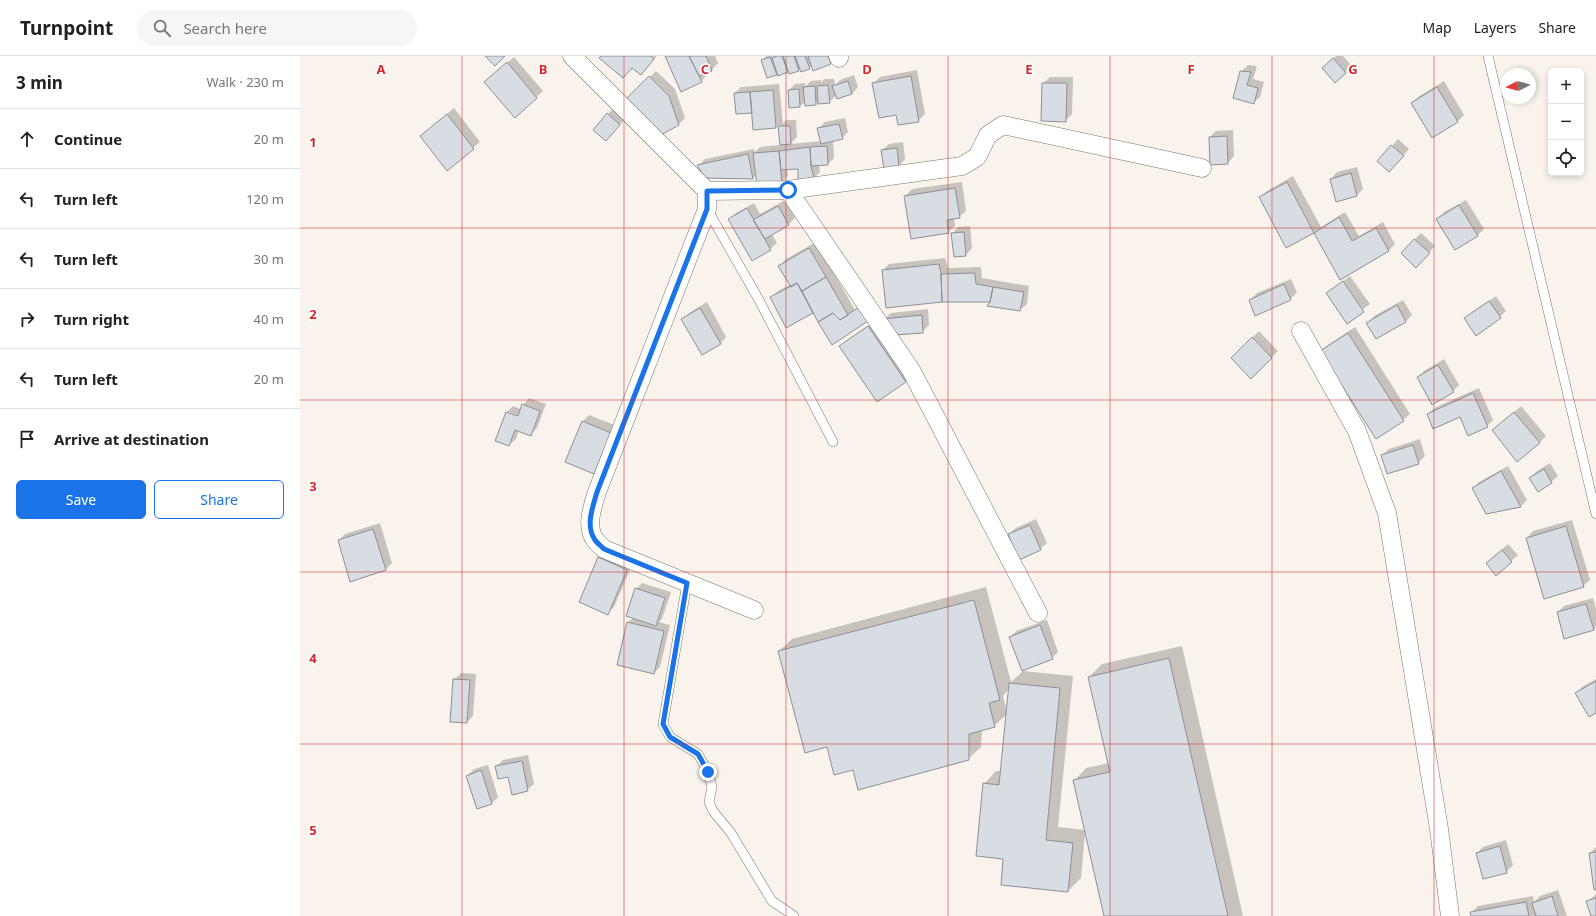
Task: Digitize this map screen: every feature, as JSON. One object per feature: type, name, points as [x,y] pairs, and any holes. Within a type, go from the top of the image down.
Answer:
[{"type":"street","points":[[572,56],[707,200]]},
{"type":"street","points":[[707,200],[962,166],[977,157],[988,135],[1003,125],[1202,168]]},
{"type":"street","points":[[788,190],[911,370],[1038,613]]},
{"type":"street","points":[[707,200],[597,492],[591,514],[591,528],[594,539],[604,549],[754,610]]},
{"type":"street","points":[[1301,330],[1357,431],[1387,513],[1439,829],[1450,916]]},
{"type":"lane","points":[[1488,56],[1596,514]]},
{"type":"lane","points":[[707,200],[832,442]]},
{"type":"lane","points":[[687,583],[663,724],[670,737],[698,754],[708,772],[712,787],[710,802],[713,811],[730,833],[772,902],[794,916]]},
{"type":"building","points":[[485,56],[505,56],[495,66]]},
{"type":"building","points":[[601,56],[650,56],[654,59],[641,75],[632,68],[623,78],[599,58]]},
{"type":"building","points":[[665,56],[689,56],[702,82],[681,92]]},
{"type":"building","points":[[689,56],[706,56],[712,71],[699,76]]},
{"type":"building","points":[[782,56],[788,72],[778,76],[772,58]]},
{"type":"building","points":[[783,56],[794,56],[799,71],[789,74]]},
{"type":"building","points":[[795,56],[805,56],[810,69],[801,72]]},
{"type":"building","points":[[808,56],[828,56],[831,64],[813,71]]},
{"type":"building","points":[[770,57],[777,75],[767,78],[761,60]]},
{"type":"building","points":[[1333,58],[1346,73],[1335,83],[1322,68]]},
{"type":"building","points":[[507,62],[537,98],[515,118],[484,82]]},
{"type":"building","points":[[1240,71],[1251,72],[1247,85],[1258,88],[1254,104],[1233,98]]},
{"type":"building","points":[[649,76],[669,96],[679,125],[659,136],[627,98]]},
{"type":"building","points":[[911,76],[919,122],[898,125],[896,115],[879,118],[872,83]]},
{"type":"building","points":[[848,81],[852,94],[837,99],[832,86]]},
{"type":"building","points":[[1042,83],[1067,83],[1066,122],[1041,121]]},
{"type":"building","points":[[828,85],[830,103],[818,104],[817,86]]},
{"type":"building","points":[[815,86],[816,105],[805,106],[803,87]]},
{"type":"building","points":[[1437,87],[1458,122],[1432,138],[1411,103]]},
{"type":"building","points":[[799,89],[800,107],[789,108],[788,90]]},
{"type":"building","points":[[773,90],[776,128],[753,130],[750,92]]},
{"type":"building","points":[[750,92],[752,113],[736,114],[734,93]]},
{"type":"building","points":[[607,113],[620,125],[606,141],[593,130]]},
{"type":"building","points":[[447,114],[474,149],[447,171],[420,136]]},
{"type":"building","points":[[839,124],[843,139],[821,144],[817,128]]},
{"type":"building","points":[[778,126],[790,126],[791,144],[780,145]]},
{"type":"building","points":[[1227,136],[1228,164],[1210,165],[1209,137]]},
{"type":"building","points":[[1391,145],[1404,156],[1389,172],[1377,161]]},
{"type":"building","points":[[827,146],[828,165],[811,166],[810,147]]},
{"type":"building","points":[[810,147],[811,166],[814,179],[798,181],[798,169],[781,170],[779,151]]},
{"type":"building","points":[[897,148],[899,167],[884,169],[881,150]]},
{"type":"building","points":[[779,151],[782,184],[757,187],[753,153]]},
{"type":"building","points":[[748,154],[753,179],[705,178],[697,165]]},
{"type":"building","points":[[1351,173],[1357,196],[1336,202],[1330,179]]},
{"type":"building","points":[[1287,182],[1314,233],[1286,248],[1259,197]]},
{"type":"building","points":[[955,188],[960,218],[947,220],[949,233],[911,239],[904,196]]},
{"type":"building","points":[[1459,205],[1478,236],[1455,250],[1436,219]]},
{"type":"building","points":[[778,206],[789,225],[765,239],[753,220]]},
{"type":"building","points":[[747,208],[771,250],[752,261],[728,219]]},
{"type":"building","points":[[1339,217],[1352,241],[1376,228],[1389,251],[1340,280],[1314,233]]},
{"type":"building","points":[[964,232],[966,256],[954,257],[951,233]]},
{"type":"building","points":[[1414,239],[1430,253],[1416,268],[1401,253]]},
{"type":"building","points":[[809,248],[826,277],[802,291],[797,283],[791,287],[778,266]]},
{"type":"building","points":[[939,264],[941,274],[942,302],[886,308],[882,270]]},
{"type":"building","points":[[975,273],[976,284],[993,287],[990,302],[942,302],[941,274]]},
{"type":"building","points":[[826,277],[848,315],[840,320],[833,313],[818,322],[802,291]]},
{"type":"building","points":[[1343,281],[1364,312],[1347,324],[1326,293]]},
{"type":"building","points":[[797,283],[813,313],[786,328],[770,297]]},
{"type":"building","points":[[1284,284],[1291,300],[1255,316],[1249,300]]},
{"type":"building","points":[[993,287],[1024,292],[1020,311],[987,306],[990,302]]},
{"type":"building","points":[[1489,301],[1501,318],[1476,336],[1464,318]]},
{"type":"building","points":[[1397,305],[1406,322],[1376,339],[1366,323]]},
{"type":"building","points":[[859,307],[868,321],[832,345],[818,322],[833,313],[840,320]]},
{"type":"building","points":[[700,308],[721,344],[702,355],[681,319]]},
{"type":"building","points":[[922,315],[923,333],[895,335],[883,319]]},
{"type":"building","points":[[868,326],[906,382],[877,402],[839,346]]},
{"type":"building","points":[[1348,333],[1404,421],[1376,439],[1320,351]]},
{"type":"building","points":[[1252,337],[1272,358],[1251,379],[1231,358]]},
{"type":"building","points":[[1438,365],[1454,392],[1432,405],[1417,377]]},
{"type":"building","points":[[1473,393],[1488,427],[1468,436],[1460,417],[1433,429],[1427,414]]},
{"type":"building","points":[[522,404],[540,411],[531,436],[515,430],[509,446],[495,441],[506,412],[518,416]]},
{"type":"building","points":[[1514,412],[1540,443],[1517,462],[1492,430]]},
{"type":"building","points":[[582,421],[611,433],[594,474],[565,462]]},
{"type":"building","points":[[1413,445],[1419,464],[1387,474],[1381,455]]},
{"type":"building","points":[[1544,469],[1552,483],[1538,492],[1529,478]]},
{"type":"building","points":[[1501,471],[1521,507],[1486,514],[1472,488]]},
{"type":"building","points":[[1030,525],[1041,550],[1019,560],[1008,534]]},
{"type":"building","points":[[1566,526],[1584,587],[1544,599],[1526,538]]},
{"type":"building","points":[[373,529],[386,570],[350,582],[338,540]]},
{"type":"building","points":[[1502,550],[1512,562],[1496,576],[1486,563]]},
{"type":"building","points":[[598,557],[627,570],[608,615],[579,602]]},
{"type":"building","points":[[635,588],[665,598],[656,626],[626,616]]},
{"type":"building","points":[[974,600],[1000,700],[989,703],[995,727],[969,734],[969,760],[858,790],[853,770],[834,775],[827,747],[805,753],[778,651]]},
{"type":"building","points":[[1586,604],[1594,630],[1564,639],[1557,612]]},
{"type":"building","points":[[627,622],[664,631],[654,674],[617,665]]},
{"type":"building","points":[[1040,625],[1053,659],[1022,671],[1009,637]]},
{"type":"building","points":[[1169,658],[1228,916],[1104,916],[1073,780],[1110,772],[1088,677]]},
{"type":"building","points":[[453,679],[470,680],[467,723],[450,722]]},
{"type":"building","points":[[1596,681],[1596,713],[1589,717],[1575,693]]},
{"type":"building","points":[[1009,683],[1060,688],[1046,840],[1073,843],[1068,892],[1001,885],[1003,859],[976,856],[983,783],[999,785]]},
{"type":"building","points":[[522,761],[528,791],[512,795],[508,777],[498,779],[495,766]]},
{"type":"building","points":[[481,770],[492,804],[477,809],[466,776]]},
{"type":"building","points":[[1500,846],[1507,873],[1483,879],[1476,853]]},
{"type":"building","points":[[1596,852],[1596,890],[1594,890],[1589,853]]},
{"type":"building","points":[[1552,896],[1558,916],[1536,916],[1532,903]]},
{"type":"building","points":[[1596,898],[1596,916],[1591,916],[1586,901]]},
{"type":"building","points":[[1526,902],[1529,916],[1471,916],[1470,912]]},
{"type":"route","points":[[708,772],[698,754],[670,737],[663,724],[687,583],[604,549],[594,539],[591,528],[591,514],[597,492],[707,209],[707,191],[788,190]]}]
